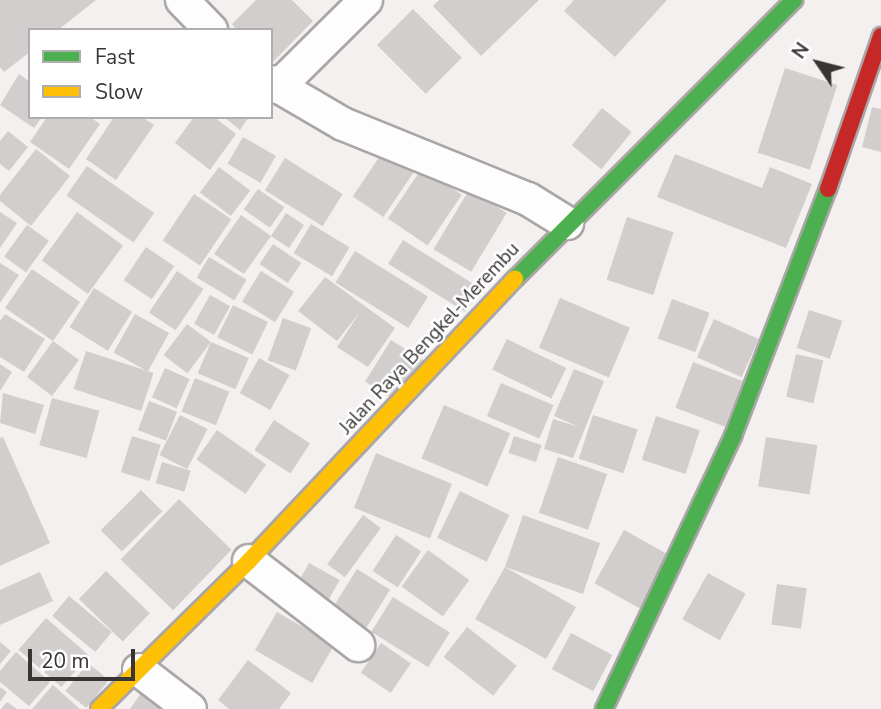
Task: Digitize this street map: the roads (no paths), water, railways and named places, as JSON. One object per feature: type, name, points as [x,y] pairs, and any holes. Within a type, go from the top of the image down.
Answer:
[{"type":"street","points":[[182,0],[209,28]]},
{"type":"street","points":[[366,0],[274,84],[343,124],[528,199],[567,223]]},
{"type":"street","name":"Jalan Raya Bengkel-Merembu","points":[[99,709],[249,561],[567,223],[794,0]]},
{"type":"street","points":[[604,709],[733,436],[804,260],[881,36]]},
{"type":"street","points":[[249,561],[358,645]]},
{"type":"street","points":[[138,670],[190,709]]}]
